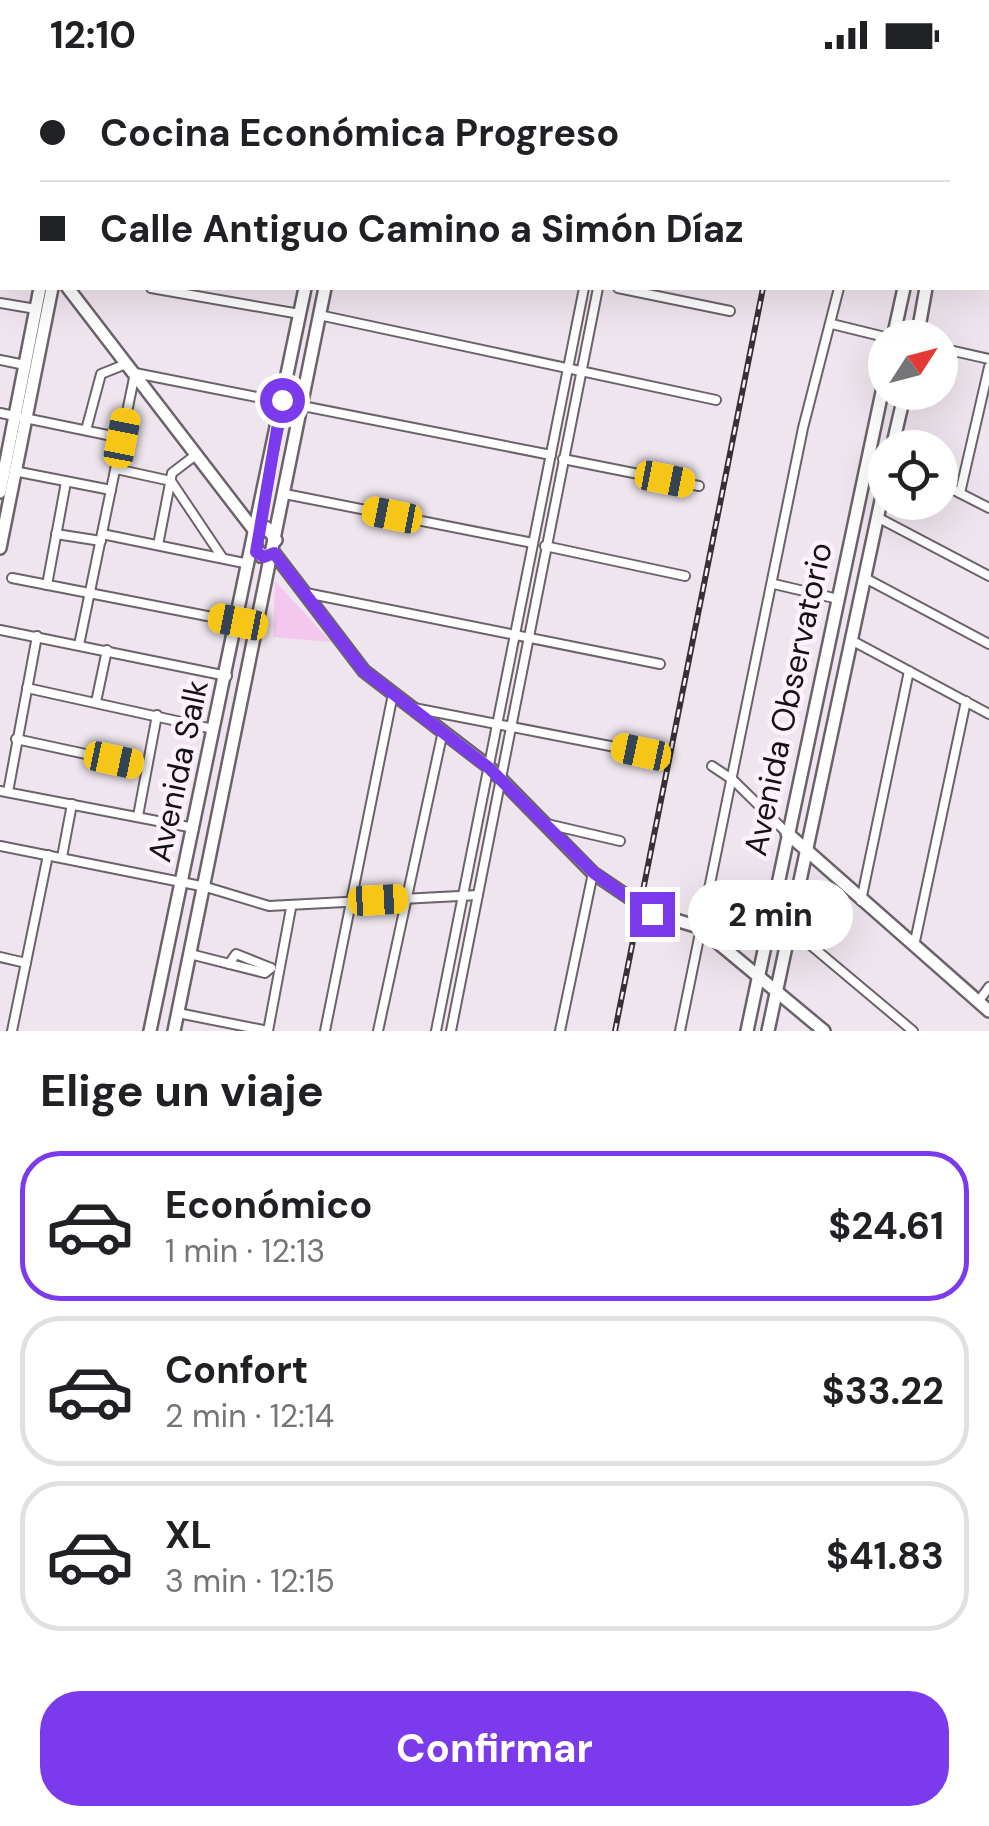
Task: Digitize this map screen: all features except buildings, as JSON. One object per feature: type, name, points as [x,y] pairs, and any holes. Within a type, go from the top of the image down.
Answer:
[{"type":"main road","points":[[31,366],[40,290]]},
{"type":"main road","points":[[0,492],[51,290]]},
{"type":"main road","points":[[70,290],[196,454],[255,538],[261,556],[275,546]]},
{"type":"main road","name":"Avenida Salk","points":[[150,1031],[305,290]]},
{"type":"main road","name":"Avenida Salk","points":[[174,1031],[325,290]]},
{"type":"main road","points":[[896,320],[903,290]]},
{"type":"main road","points":[[920,320],[926,290]]},
{"type":"main road","name":"Avenida Observatorio","points":[[747,1031],[868,459]]},
{"type":"main road","points":[[0,548],[7,469]]},
{"type":"main road","name":"Avenida Observatorio","points":[[768,1031],[877,520]]},
{"type":"main road","points":[[255,538],[270,529],[275,546],[302,592],[364,671],[489,768],[594,873],[652,914],[700,928],[824,1031]]},
{"type":"main road","points":[[850,544],[870,549]]},
{"type":"main road","points":[[787,833],[989,1012]]},
{"type":"street","points":[[162,290],[300,314]]},
{"type":"street","points":[[436,1031],[584,290]]},
{"type":"street","points":[[451,1031],[598,290]]},
{"type":"street","points":[[628,290],[730,311]]},
{"type":"street","points":[[680,1031],[804,428],[840,290]]},
{"type":"street","points":[[0,303],[36,310]]},
{"type":"street","points":[[320,315],[716,400]]},
{"type":"street","points":[[832,324],[868,333]]},
{"type":"street","points":[[958,352],[989,359]]},
{"type":"street","points":[[0,360],[31,366]]},
{"type":"street","points":[[989,367],[960,493],[989,508]]},
{"type":"street","points":[[79,644],[116,470],[131,368]]},
{"type":"street","points":[[86,430],[101,374],[131,368],[552,455]]},
{"type":"street","points":[[0,413],[122,438]]},
{"type":"street","points":[[158,545],[174,470],[196,454]]},
{"type":"street","points":[[563,459],[699,486]]},
{"type":"street","points":[[7,469],[112,490]]},
{"type":"street","points":[[116,470],[171,482],[222,558]]},
{"type":"street","points":[[47,585],[66,482]]},
{"type":"street","points":[[285,494],[533,543]]},
{"type":"street","points":[[885,520],[989,576]]},
{"type":"street","points":[[56,534],[158,545],[250,564]]},
{"type":"street","points":[[545,546],[686,576]]},
{"type":"street","points":[[12,578],[238,622]]},
{"type":"street","points":[[864,578],[989,644]]},
{"type":"street","points":[[774,584],[838,599]]},
{"type":"street","points":[[302,592],[660,664]]},
{"type":"street","points":[[0,630],[227,676]]},
{"type":"street","points":[[38,636],[4,791],[194,828]]},
{"type":"street","points":[[851,640],[989,714]]},
{"type":"street","points":[[96,702],[107,650]]},
{"type":"street","points":[[861,901],[909,671]]},
{"type":"street","points":[[27,688],[214,730]]},
{"type":"street","points":[[324,1031],[392,694]]},
{"type":"street","points":[[914,947],[966,701]]},
{"type":"street","points":[[414,708],[641,752]]},
{"type":"street","points":[[138,816],[156,715]]},
{"type":"street","points":[[378,1031],[442,730]]},
{"type":"street","points":[[16,739],[146,767]]},
{"type":"street","points":[[712,766],[733,780],[787,833]]},
{"type":"street","points":[[62,857],[72,804]]},
{"type":"street","points":[[542,824],[620,841]]},
{"type":"street","points":[[0,846],[206,887],[269,906],[291,908],[478,895]]},
{"type":"street","points":[[12,1031],[48,855]]},
{"type":"street","points":[[560,1031],[594,873]]},
{"type":"street","points":[[178,1013],[268,1031],[291,908]]},
{"type":"street","points":[[789,926],[912,1031]]},
{"type":"street","points":[[190,954],[265,973],[271,968],[236,954],[230,964]]},
{"type":"street","points":[[0,957],[26,963]]},
{"type":"street","points":[[978,1002],[989,987]]},
{"type":"shaded area","points":[[275,581],[331,642],[273,637]]},
{"type":"railway","points":[[615,1031],[763,290]]},
{"type":"route","points":[[282,400],[256,552],[264,557],[274,553],[338,642],[364,671],[489,768],[594,873],[652,914]]}]
